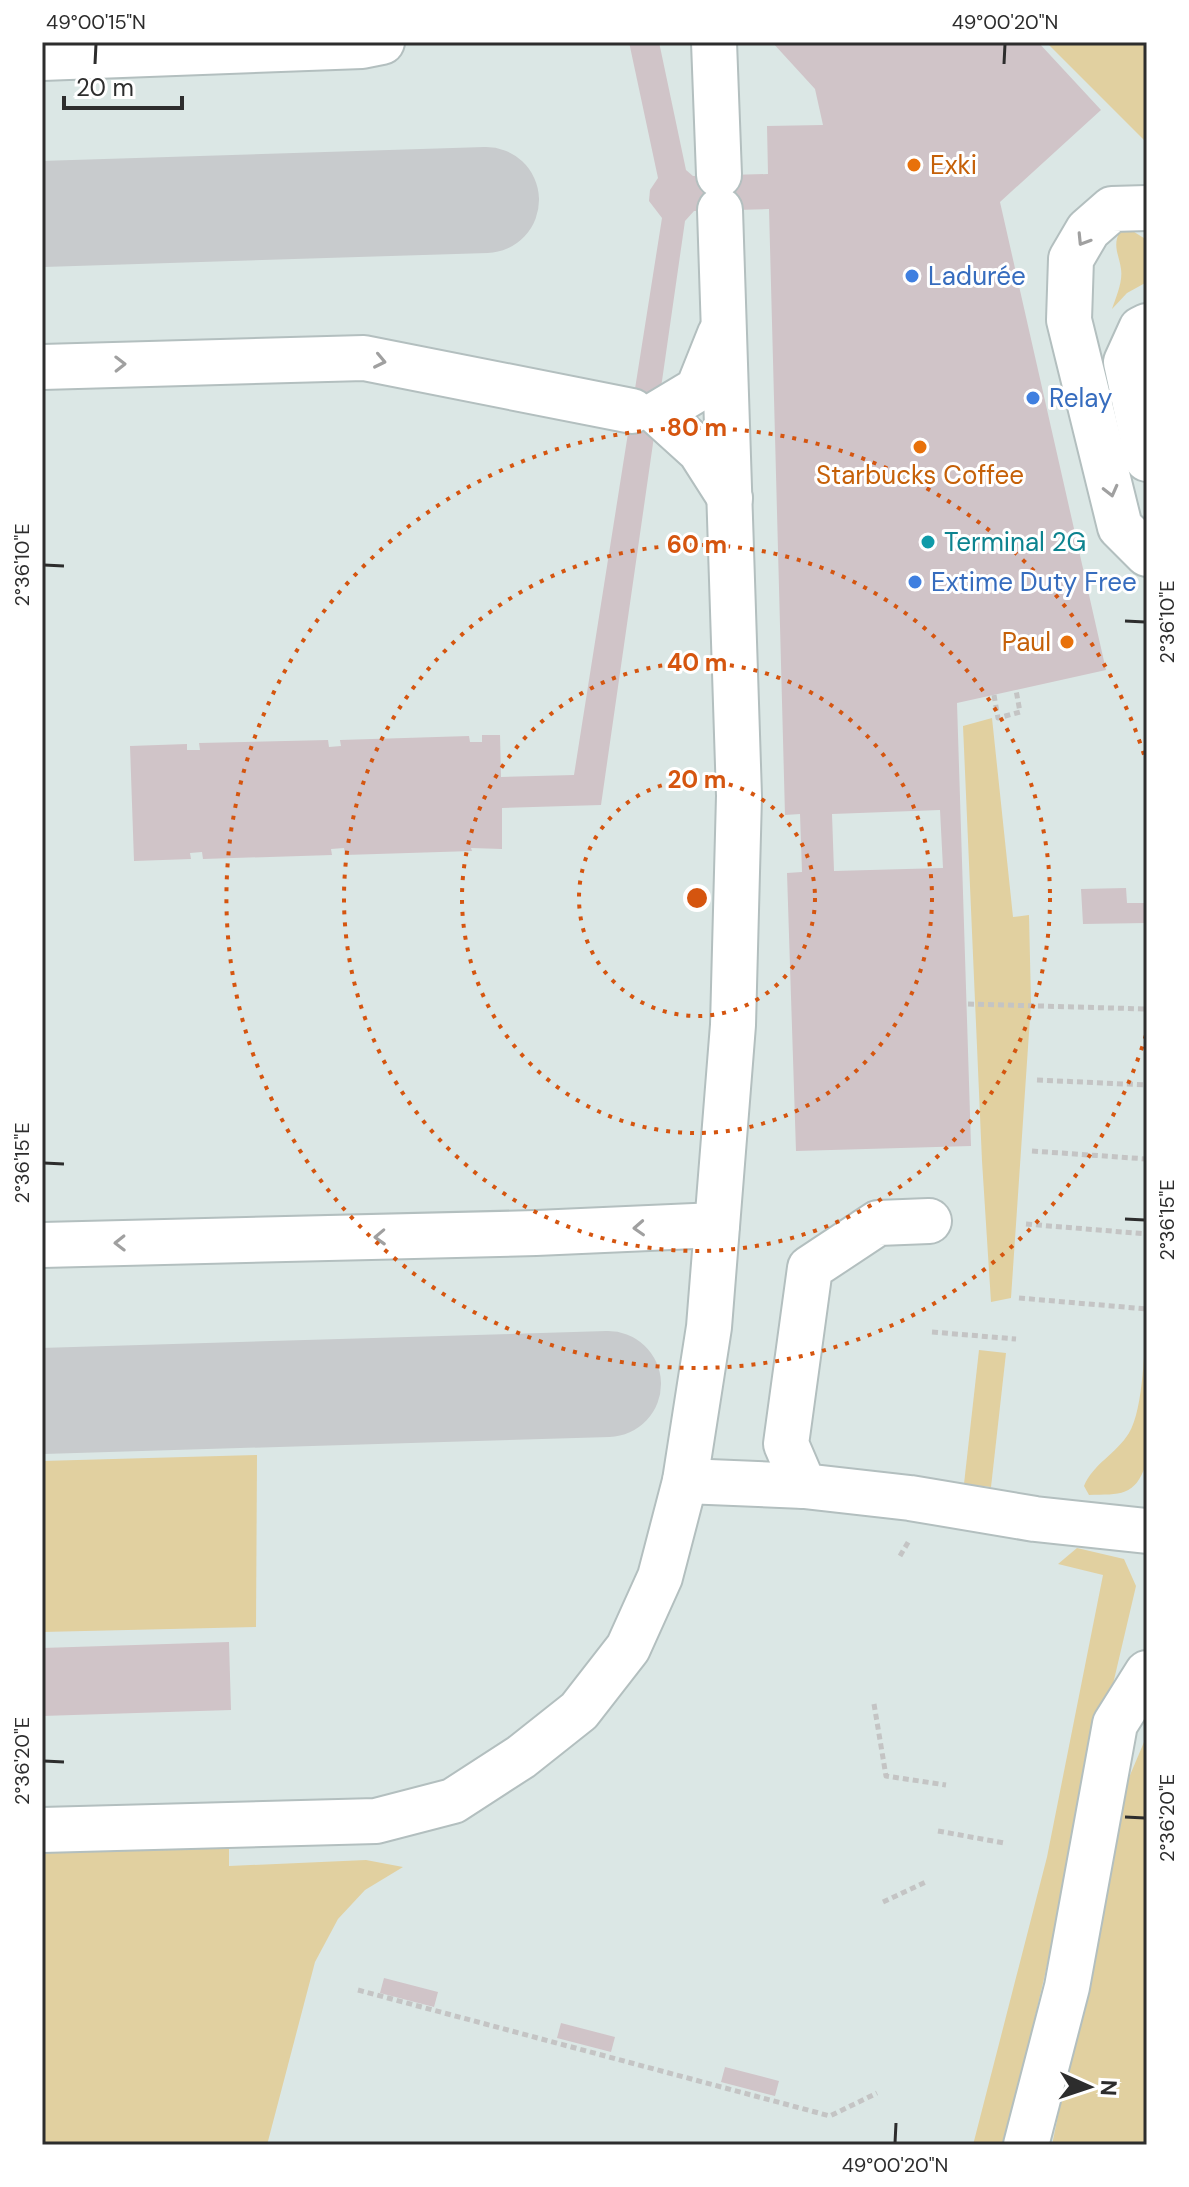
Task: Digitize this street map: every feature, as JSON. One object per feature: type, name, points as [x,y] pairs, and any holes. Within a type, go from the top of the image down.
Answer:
[{"type":"lane","points":[[42,58],[382,42]]},
{"type":"lane","points":[[42,1830],[376,1821],[453,1801],[521,1757],[579,1711],[628,1648],[660,1577],[685,1481],[709,1327],[733,1025],[739,796],[725,321],[713,45]]},
{"type":"lane","points":[[1147,208],[1112,209],[1088,230],[1071,259],[1069,320],[1120,527],[1147,554]]},
{"type":"lane","points":[[645,412],[698,389],[725,321]]},
{"type":"lane","points":[[1147,326],[1141,329],[1126,362],[1147,459]]},
{"type":"lane","points":[[42,367],[364,358],[645,412],[700,451],[731,500]]},
{"type":"lane","points":[[804,1486],[786,1444],[810,1268],[878,1223],[929,1221]]},
{"type":"lane","points":[[42,1245],[536,1233],[717,1225]]},
{"type":"lane","points":[[685,1481],[804,1486],[910,1498],[1035,1519],[1147,1531]]},
{"type":"lane","points":[[1026,2145],[1067,1987],[1115,1724],[1147,1673]]},
{"type":"path","points":[[994,695],[998,718],[1020,712],[1016,690]]},
{"type":"path","points":[[968,1004],[1147,1009]]},
{"type":"path","points":[[1037,1080],[1147,1085]]},
{"type":"path","points":[[1032,1151],[1147,1159]]},
{"type":"path","points":[[1026,1224],[1147,1234]]},
{"type":"path","points":[[1019,1298],[1147,1309]]},
{"type":"path","points":[[932,1332],[1016,1339]]},
{"type":"path","points":[[874,1704],[886,1776],[946,1785]]},
{"type":"path","points":[[938,1831],[1004,1843]]},
{"type":"path","points":[[883,1902],[928,1881]]},
{"type":"path","points":[[358,1990],[830,2116],[877,2093]]},
{"type":"shaded area","points":[[42,42],[1147,42],[1147,2145],[42,2145]]},
{"type":"shaded area","points":[[1046,42],[1147,42],[1147,143]]},
{"type":"shaded area","points":[[1131,230],[1147,240],[1147,282],[1127,293],[1112,309],[1121,274],[1116,241],[1120,231]]},
{"type":"shaded area","points":[[992,718],[1013,917],[1029,915],[1031,1003],[1011,1298],[991,1302],[963,726]]},
{"type":"shaded area","points":[[1147,1314],[1146,1464],[1137,1483],[1125,1492],[1089,1495],[1084,1486],[1088,1478],[1124,1440],[1134,1422],[1140,1393]]},
{"type":"shaded area","points":[[979,1350],[1006,1353],[991,1487],[964,1484]]},
{"type":"shaded area","points":[[257,1455],[256,1627],[42,1632],[42,1461]]},
{"type":"shaded area","points":[[1077,1548],[1124,1559],[1136,1586],[1005,2145],[973,2145],[1047,1857],[1103,1575],[1058,1564]]},
{"type":"shaded area","points":[[1147,1735],[1147,2145],[1052,2145],[1125,1787]]},
{"type":"shaded area","points":[[229,1845],[229,1866],[366,1860],[403,1867],[365,1890],[338,1919],[315,1962],[267,2145],[42,2145],[42,1850]]},
{"type":"building","name":"Terminal 2G","points":[[629,42],[659,42],[686,170],[693,176],[768,174],[767,126],[823,125],[815,89],[772,42],[1038,42],[1101,110],[1000,202],[1106,670],[957,703],[971,1146],[796,1151],[787,873],[802,872],[800,814],[785,815],[769,209],[694,211],[685,221],[601,805],[502,808],[502,849],[345,855],[344,848],[331,849],[332,855],[203,859],[202,852],[190,853],[191,859],[134,861],[130,746],[187,744],[187,750],[200,750],[199,743],[328,740],[329,747],[341,746],[340,740],[469,736],[470,742],[482,742],[482,735],[500,735],[501,777],[574,775],[662,218],[649,201],[650,190],[658,178]],"holes":[[[940,810],[943,868],[834,871],[832,814]]]},
{"type":"building","points":[[1126,888],[1127,903],[1147,903],[1147,923],[1083,924],[1081,889]]},
{"type":"building","points":[[229,1642],[231,1710],[42,1716],[42,1648]]},
{"type":"building","points":[[384,1978],[438,1992],[434,2007],[380,1993]]},
{"type":"building","points":[[561,2023],[615,2037],[611,2052],[557,2038]]},
{"type":"building","points":[[725,2067],[779,2081],[775,2096],[721,2082]]},
{"type":"taxiway","points":[[42,214],[486,200]]},
{"type":"taxiway","points":[[42,1401],[608,1384]]},
{"type":"place","name":"Exki","points":[[914,165]]},
{"type":"place","name":"Ladurée","points":[[912,276]]},
{"type":"place","name":"Relay","points":[[1033,398]]},
{"type":"place","name":"Starbucks Coffee","points":[[920,447]]},
{"type":"place","name":"Terminal 2G","points":[[928,542]]},
{"type":"place","name":"Extime Duty Free","points":[[915,582]]},
{"type":"place","name":"Paul","points":[[1067,642]]}]
